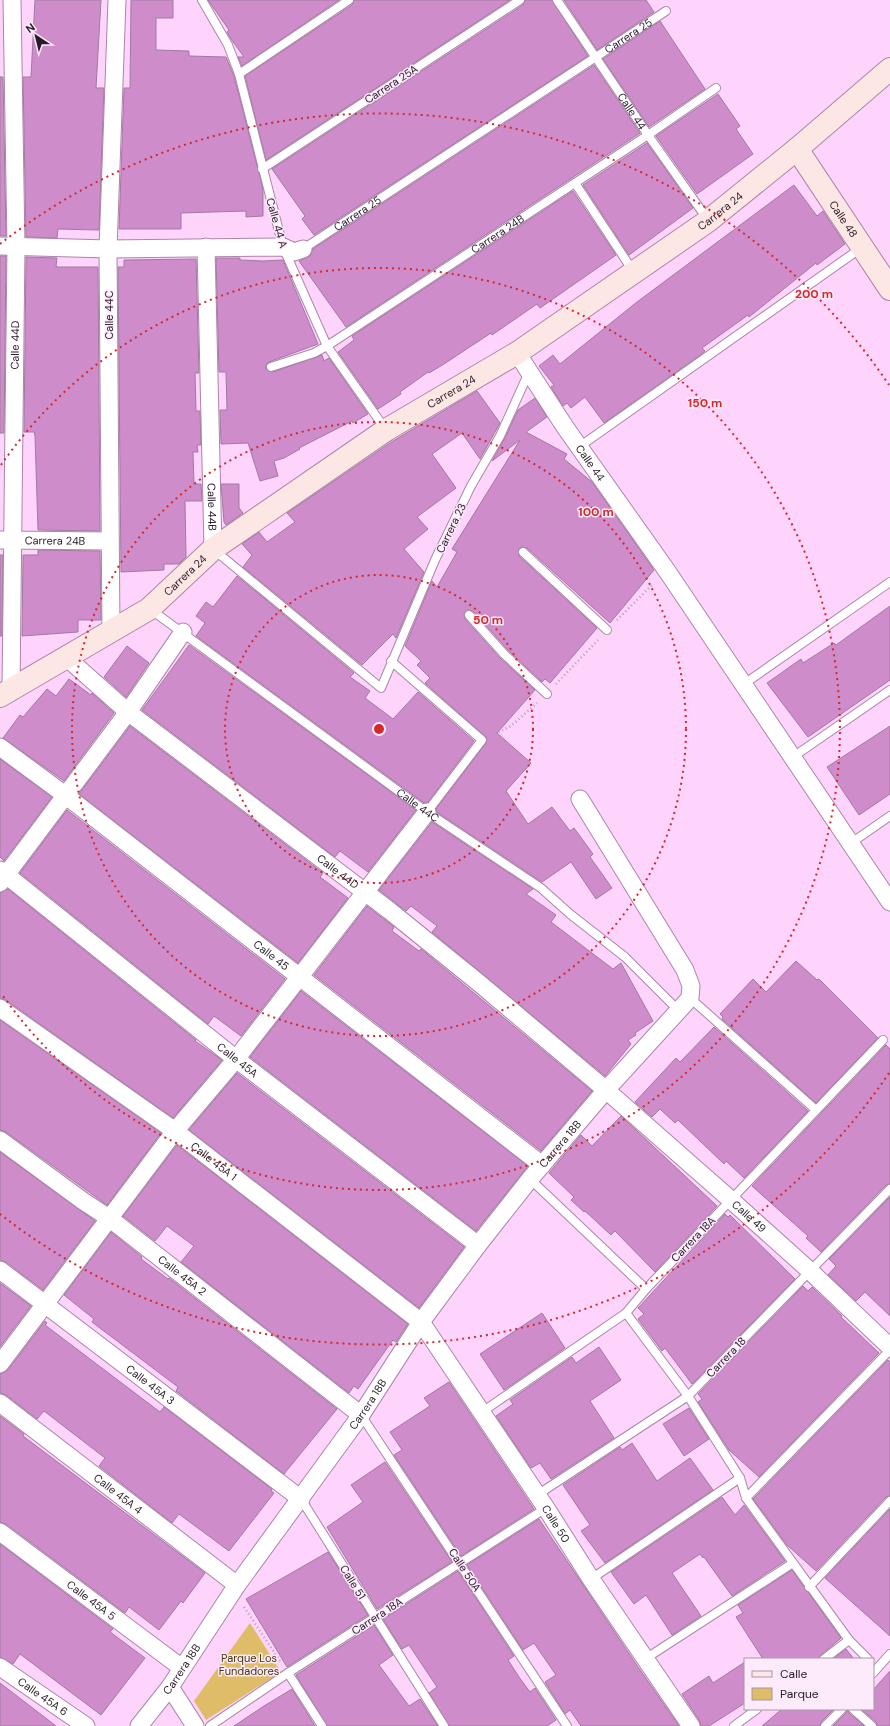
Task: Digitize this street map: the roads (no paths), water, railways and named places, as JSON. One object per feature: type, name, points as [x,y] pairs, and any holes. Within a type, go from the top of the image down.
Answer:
[{"type":"street","name":"Calle 44D","points":[[6,693],[8,246],[12,0]]},
{"type":"street","name":"Calle 44C","points":[[111,631],[108,249],[117,0]]},
{"type":"street","name":"Carrera 24","points":[[6,693],[149,608],[213,549],[386,430],[517,353],[708,220],[798,149],[890,69]]},
{"type":"street","name":"Calle 48","points":[[798,149],[890,289]]},
{"type":"street","name":"Carrera 25","points":[[8,246],[108,249],[206,247],[283,248],[294,252],[303,249]]},
{"type":"street","name":"Calle 44B","points":[[206,247],[213,549]]},
{"type":"street","name":"Calle 44","points":[[517,353],[579,447],[667,571],[744,684],[890,902]]},
{"type":"street","name":"Carrera 24B","points":[[7,540],[110,542]]},
{"type":"street","points":[[2,876],[66,795],[128,712],[183,632]]},
{"type":"street","name":"Calle 44D","points":[[67,658],[128,712],[364,893],[390,911],[479,983],[606,1090]]},
{"type":"street","name":"Calle 45","points":[[0,747],[66,795],[542,1165]]},
{"type":"street","points":[[580,799],[685,970],[691,986],[684,1005]]},
{"type":"street","points":[[0,1364],[175,1131],[236,1059],[427,812]]},
{"type":"street","name":"Calle 45A","points":[[2,876],[236,1059],[478,1244]]},
{"type":"street","name":"Carrera 18B","points":[[139,1726],[170,1687],[235,1588],[361,1415],[421,1322],[478,1244],[530,1179],[606,1090],[684,1005]]},
{"type":"street","name":"Calle 45A 1","points":[[0,1008],[175,1131],[421,1322]]},
{"type":"street","name":"Calle 49","points":[[606,1090],[810,1270],[890,1348]]},
{"type":"street","name":"Calle 45A 2","points":[[0,1140],[83,1201],[109,1218],[361,1415]]},
{"type":"street","name":"Calle 45A 3","points":[[0,1270],[301,1499]]},
{"type":"street","name":"Calle 50","points":[[421,1322],[542,1502],[590,1579],[691,1726]]},
{"type":"street","name":"Calle 45A 4","points":[[0,1403],[235,1588]]},
{"type":"street","name":"Calle 45A 5","points":[[0,1532],[182,1668]]},
{"type":"street","name":"Calle 45A 6","points":[[0,1667],[86,1726]]},
{"type":"street","points":[[170,1687],[195,1726]]},
{"type":"lane","name":"Calle 44 A","points":[[202,0],[228,44],[238,74],[283,248],[327,346],[386,430]]},
{"type":"lane","points":[[238,74],[349,0]]},
{"type":"lane","name":"Carrera 25A","points":[[262,168],[520,0]]},
{"type":"lane","name":"Calle 44","points":[[556,0],[708,220]]},
{"type":"lane","name":"Carrera 25","points":[[303,249],[666,10]]},
{"type":"lane","name":"Carrera 24B","points":[[271,367],[314,353],[327,346],[648,135],[716,88]]},
{"type":"lane","points":[[575,183],[633,272]]},
{"type":"lane","points":[[579,447],[862,247]]},
{"type":"lane","name":"Carrera 23","points":[[213,549],[381,688],[391,661],[417,605],[435,560],[471,486],[500,436],[529,372]]},
{"type":"lane","points":[[523,552],[607,630]]},
{"type":"lane","points":[[744,684],[890,582]]},
{"type":"lane","name":"Calle 44C","points":[[149,608],[427,812],[542,888],[570,914],[816,1110]]},
{"type":"lane","points":[[469,615],[504,654],[547,694]]},
{"type":"lane","points":[[391,661],[482,740],[427,812]]},
{"type":"lane","points":[[793,757],[890,690]]},
{"type":"lane","points":[[851,843],[890,816]]},
{"type":"lane","name":"Carrera 18A","points":[[482,1412],[626,1313],[646,1289],[883,1040]]},
{"type":"lane","points":[[530,1179],[646,1289]]},
{"type":"lane","name":"Carrera 18","points":[[542,1502],[688,1396],[890,1189]]},
{"type":"lane","points":[[626,1313],[688,1396],[740,1478],[746,1498],[849,1640],[867,1658]]},
{"type":"lane","points":[[746,1498],[816,1428],[890,1348]]},
{"type":"lane","name":"Calle 50A","points":[[361,1415],[567,1726]]},
{"type":"lane","points":[[590,1579],[740,1478]]},
{"type":"lane","name":"Calle 51","points":[[301,1499],[444,1726]]},
{"type":"lane","points":[[810,1587],[890,1501]]},
{"type":"lane","name":"Carrera 18A","points":[[210,1726],[288,1673],[460,1563],[542,1502]]},
{"type":"lane","points":[[645,1659],[793,1564]]},
{"type":"lane","points":[[825,1658],[849,1640]]},
{"type":"lane","points":[[875,1668],[890,1654]]},
{"type":"lane","points":[[288,1673],[322,1726]]},
{"type":"lane","points":[[734,1726],[756,1710]]},
{"type":"lane","points":[[825,1726],[841,1710]]},
{"type":"lane","points":[[854,1710],[872,1726]]},
{"type":"park label","name":"Parque Los Fundadores","points":[[249,1664]]}]
